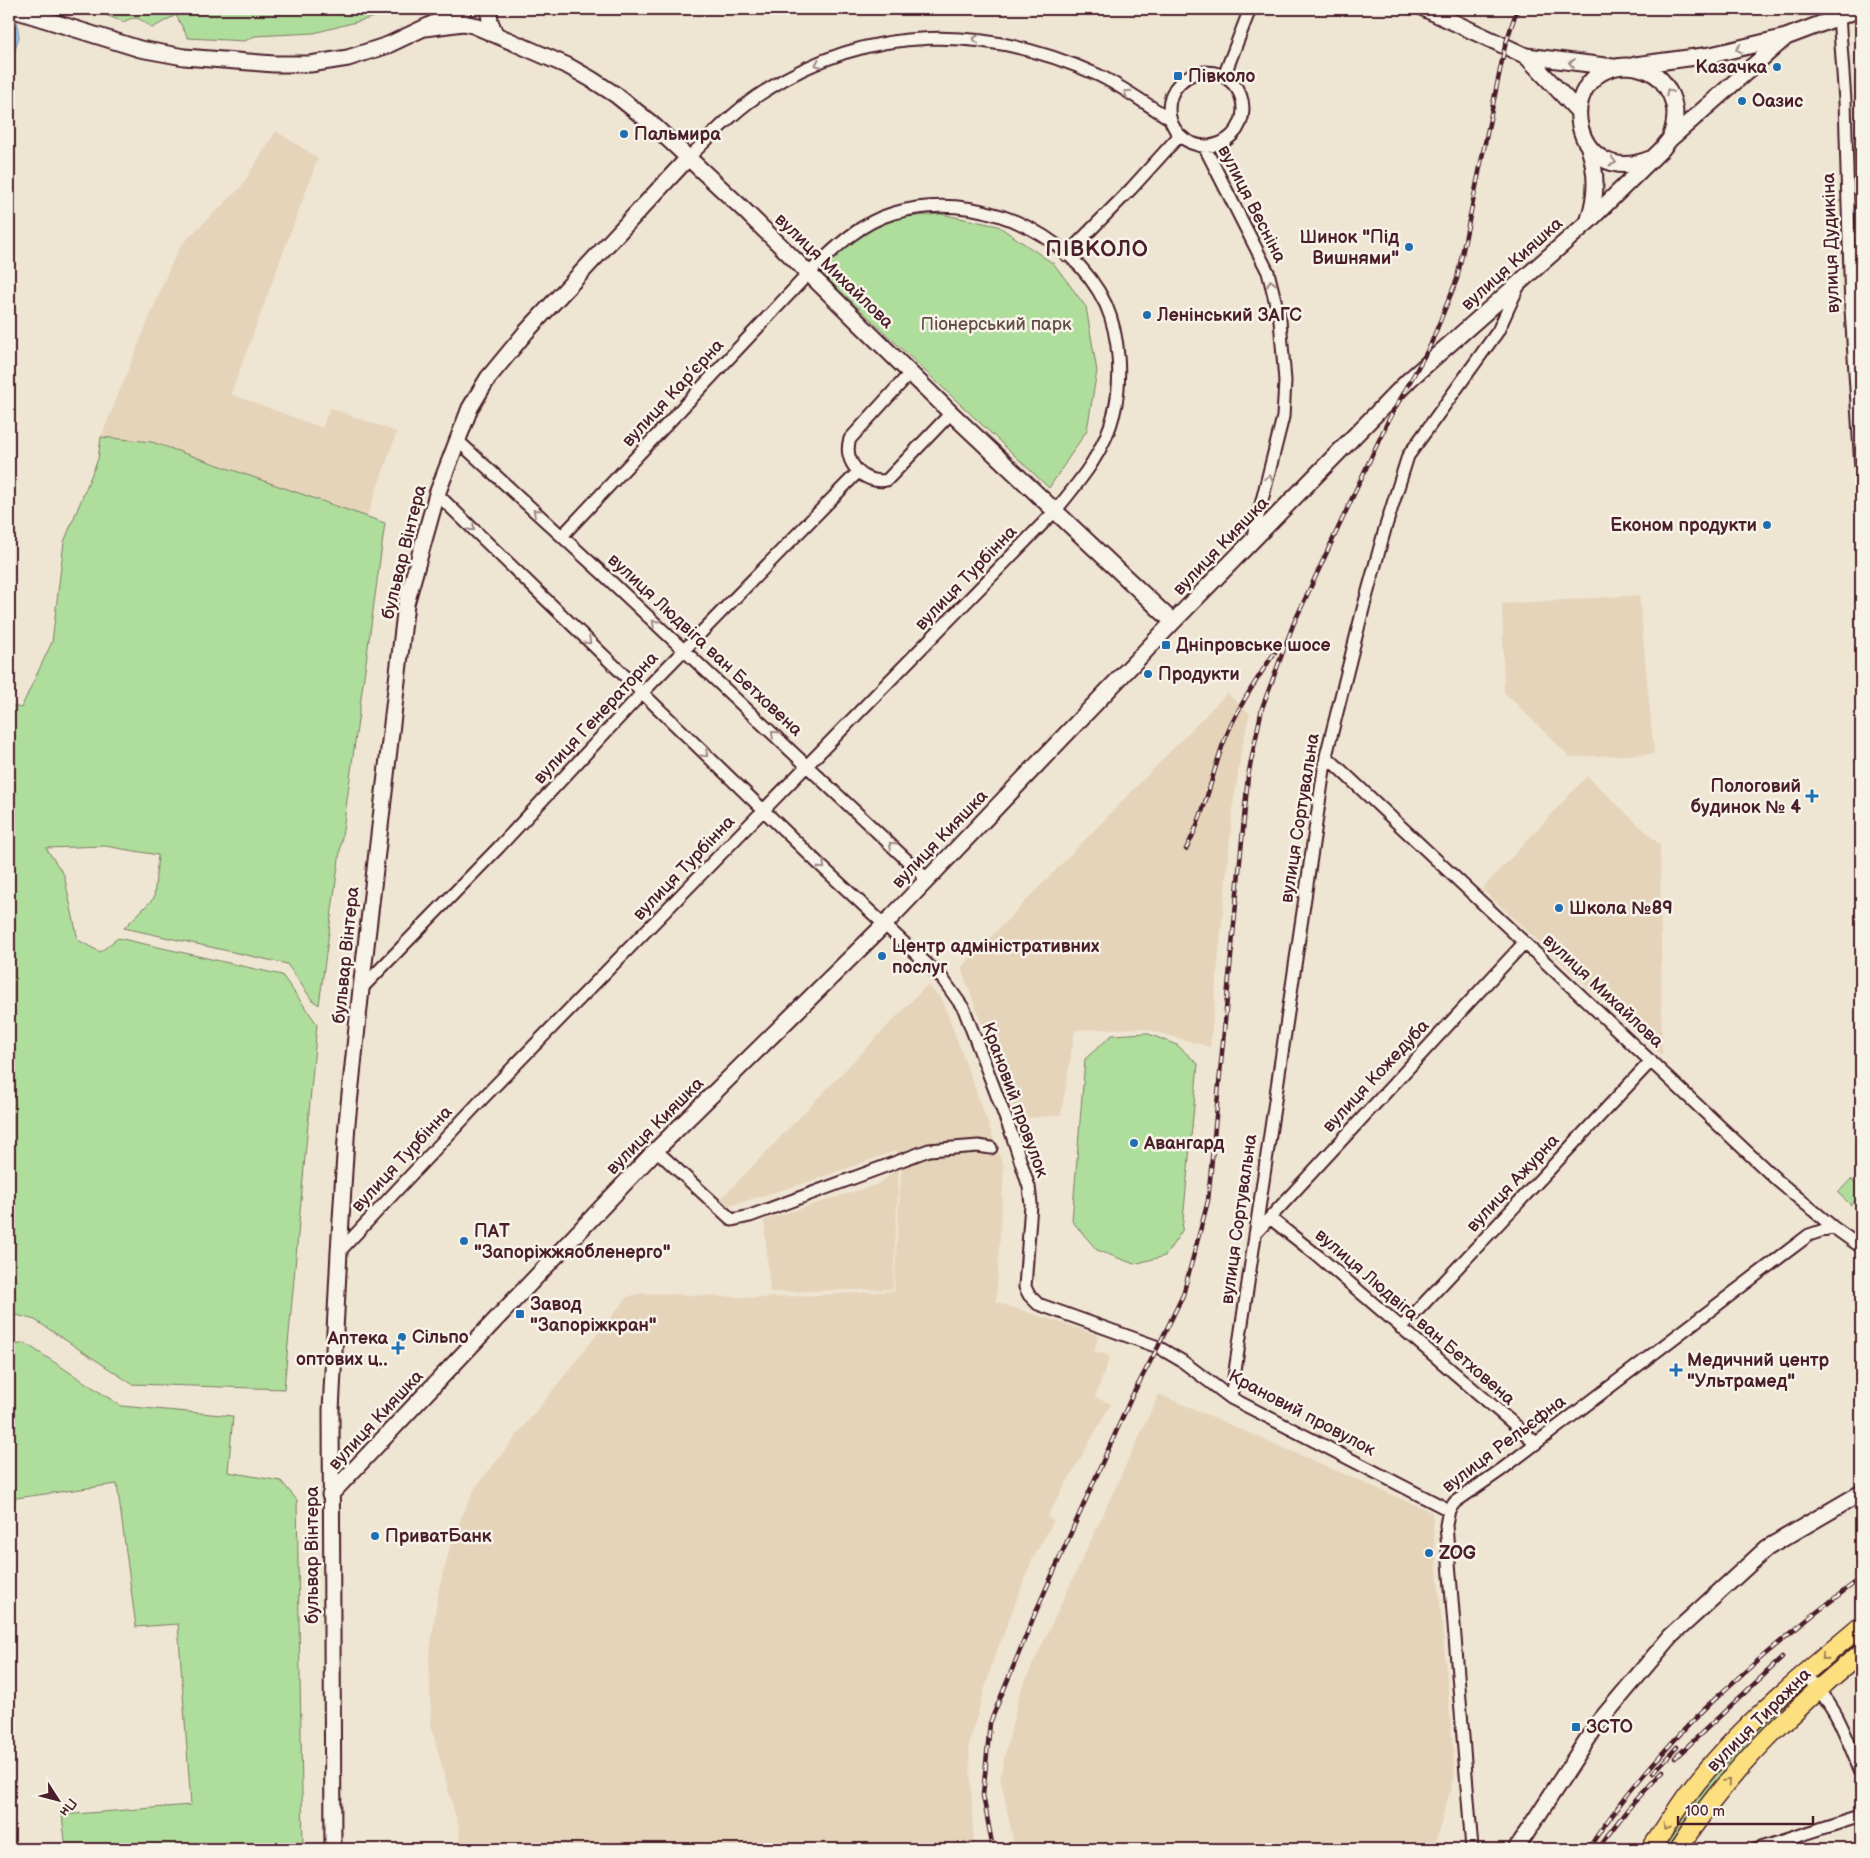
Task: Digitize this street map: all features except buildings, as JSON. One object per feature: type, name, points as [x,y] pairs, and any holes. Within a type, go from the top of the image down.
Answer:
[{"type":"main road","name":"вулиця Тиражна","points":[[1651,1849],[1685,1798],[1710,1767],[1804,1674],[1861,1626]]},
{"type":"main road","name":"вулиця Тиражна","points":[[1683,1848],[1728,1780],[1818,1688],[1861,1653]]},
{"type":"street","points":[[11,9],[123,44],[184,57],[234,62],[310,64],[348,58],[388,45],[464,9]]},
{"type":"street","points":[[489,9],[490,22],[495,33]]},
{"type":"street","points":[[1169,118],[1170,96],[1183,79],[1204,71],[1224,76],[1250,9]]},
{"type":"street","points":[[1425,9],[1526,56],[1647,70],[1660,79],[1670,92],[1676,107],[1676,123],[1670,139]]},
{"type":"street","points":[[1589,221],[1594,203],[1596,184],[1589,148],[1578,124],[1578,110],[1582,95],[1590,82],[1603,72],[1624,66],[1711,55],[1786,37],[1860,9]]},
{"type":"street","name":"вулиця Дудикіна","points":[[1840,16],[1845,101],[1851,309],[1861,468]]},
{"type":"street","name":"вулиця Михайлова","points":[[425,28],[463,23],[495,33],[568,66],[600,84],[652,124],[911,372],[951,413],[1173,622]]},
{"type":"street","points":[[1589,148],[1612,163],[1632,164],[1652,158],[1670,139],[1786,37]]},
{"type":"street","points":[[688,158],[733,115],[765,90],[817,64],[853,51],[910,38],[962,38],[997,41],[1033,49],[1100,75],[1169,118],[1180,136],[1131,189],[1066,254]]},
{"type":"street","points":[[1526,56],[1578,110]]},
{"type":"street","name":"вулиця Весніна","points":[[1180,136],[1188,142],[1204,146],[1221,143],[1231,137],[1238,128],[1243,104],[1240,93],[1233,83],[1224,76]]},
{"type":"street","name":"вулиця Весніна","points":[[1204,146],[1268,272],[1280,320],[1285,381],[1283,417],[1251,542]]},
{"type":"street","name":"бульвар Вінтера","points":[[333,1849],[330,1495],[331,1411],[339,1252],[347,1123],[360,988],[406,604],[437,494],[470,408],[488,378],[526,332],[688,158]]},
{"type":"street","name":"вулиця Кияшка","points":[[330,1495],[656,1150],[884,924],[1173,622],[1409,380],[1589,221],[1652,158]]},
{"type":"street","name":"вулиця Кар’єрна","points":[[562,536],[808,274],[848,236],[869,224],[893,213],[944,205],[971,208],[1013,219],[1031,228],[1066,254]]},
{"type":"street","name":"вулиця Турбінна","points":[[339,1252],[484,1098],[1056,510],[1081,481],[1103,445],[1114,413],[1119,376],[1116,340],[1106,306],[1086,274],[1066,254]]},
{"type":"street","name":"вулиця Сортувальна","points":[[1230,1398],[1326,756],[1385,529],[1408,456],[1498,331],[1519,283]]},
{"type":"street","points":[[911,372],[850,439],[847,448],[849,458],[858,472],[880,482],[887,480],[951,413]]},
{"type":"street","name":"вулиця Людвіга ван Бетховена","points":[[457,440],[808,765],[927,879]]},
{"type":"street","name":"вулиця Генераторна","points":[[360,988],[499,846],[642,693],[858,472]]},
{"type":"street","points":[[437,494],[884,924]]},
{"type":"street","name":"вулиця Михайлова","points":[[1326,756],[1778,1181],[1833,1227],[1861,1247]]},
{"type":"street","name":"Крановий провулок","points":[[884,924],[942,978],[964,1009],[1012,1135],[1029,1186],[1031,1204],[1025,1287],[1029,1295],[1038,1304],[1158,1347],[1182,1361],[1230,1398],[1448,1510]]},
{"type":"street","name":"вулиця Кожедуба","points":[[1255,1234],[1524,942]]},
{"type":"street","name":"вулиця Ажурна","points":[[1401,1328],[1651,1061]]},
{"type":"street","points":[[656,1150],[732,1220],[750,1216],[929,1150],[978,1146],[991,1148]]},
{"type":"street","name":"вулиця Людвіга ван Бетховена","points":[[1270,1218],[1318,1256],[1536,1443]]},
{"type":"street","name":"вулиця Рельєфна","points":[[1472,1849],[1446,1525],[1448,1510],[1455,1502],[1536,1443],[1802,1241],[1809,1236],[1833,1227]]},
{"type":"street","points":[[1516,1849],[1598,1723],[1671,1636],[1767,1548],[1861,1493]]},
{"type":"street","points":[[1804,1674],[1835,1709],[1861,1772]]},
{"type":"street","points":[[1757,1849],[1861,1816]]},
{"type":"shaded area","points":[[276,131],[318,158],[231,394],[322,428],[330,408],[397,432],[367,517],[152,442],[101,437],[170,267],[181,245],[240,188]]},
{"type":"shaded area","points":[[1639,595],[1654,754],[1570,757],[1504,692],[1502,604]]},
{"type":"shaded area","points":[[1227,693],[1250,714],[1242,746],[1233,807],[1210,1047],[1141,1028],[1075,1030],[1061,1115],[1018,1119],[961,968]]},
{"type":"shaded area","points":[[1587,776],[1660,845],[1662,1055],[1482,889]]},
{"type":"shaded area","points":[[927,985],[942,999],[1004,1167],[996,1302],[1099,1335],[1094,1351],[1110,1356],[1095,1397],[1111,1404],[1047,1517],[1054,1520],[1032,1560],[992,1664],[969,1744],[974,1849],[460,1849],[459,1829],[431,1725],[429,1657],[439,1588],[454,1533],[475,1488],[627,1297],[642,1293],[760,1298],[894,1291],[902,1158],[896,1151],[808,1182],[726,1207],[719,1201]]},
{"type":"shaded area","points":[[899,1168],[893,1289],[770,1292],[764,1220],[878,1184]]},
{"type":"shaded area","points":[[1159,1394],[1432,1512],[1455,1772],[1434,1849],[1015,1849],[1000,1776],[1020,1692]]},
{"type":"green space","points":[[89,9],[395,9],[375,17],[314,33],[255,36],[245,41],[188,38],[176,15],[152,28],[139,19],[132,18],[124,22]]},
{"type":"green space","name":"Піонерський парк","points":[[941,214],[998,226],[1054,264],[1086,307],[1097,371],[1087,430],[1049,488],[817,269],[847,241],[894,218]]},
{"type":"green space","points":[[101,437],[152,442],[385,523],[319,1005],[312,1000],[287,964],[124,928],[154,898],[158,855],[105,846],[46,848],[64,875],[78,940],[100,952],[118,938],[282,975],[317,1024],[284,1389],[132,1384],[35,1320],[9,1313],[9,888],[12,866],[9,864],[9,705],[21,708],[52,642],[64,542],[98,459]]},
{"type":"green space","name":"Авангард","points":[[1146,1033],[1177,1045],[1198,1064],[1182,1231],[1165,1256],[1134,1264],[1097,1250],[1072,1221],[1085,1059],[1112,1035]]},
{"type":"green space","points":[[1851,1179],[1861,1188],[1861,1193],[1851,1205],[1838,1193]]},
{"type":"green space","points":[[25,1343],[121,1406],[233,1416],[228,1472],[281,1481],[297,1500],[303,1849],[66,1849],[62,1815],[191,1805],[178,1624],[136,1627],[117,1484],[9,1499],[9,1346]]},
{"type":"green space","points":[[1797,1689],[1802,1690],[1801,1698],[1670,1849],[1659,1849],[1698,1794],[1731,1756]]},
{"type":"water","points":[[9,9],[16,15],[19,37],[9,68]]},
{"type":"railway","points":[[993,1849],[983,1795],[990,1723],[1037,1609],[1132,1396],[1183,1295],[1208,1201],[1248,776],[1262,708],[1293,625],[1388,421],[1430,346],[1457,279],[1505,46],[1517,9]]},
{"type":"railway","points":[[1186,849],[1202,811],[1227,733],[1248,694],[1281,643]]},
{"type":"railway","points":[[1588,1849],[1617,1808],[1647,1771],[1712,1701],[1784,1638],[1861,1578]]},
{"type":"railway","points":[[1675,1758],[1782,1658]]},
{"type":"railway","points":[[1653,1773],[1677,1747]]},
{"type":"railway","points":[[1597,1849],[1628,1809],[1663,1771]]},
{"type":"place","name":"Казачка","points":[[1777,67]]},
{"type":"place","name":"Півколо","points":[[1178,76]]},
{"type":"place","name":"Оазис","points":[[1742,101]]},
{"type":"place","name":"Пальмира","points":[[624,134]]},
{"type":"place","name":"Шинок \"Під Вишнями\"","points":[[1409,247]]},
{"type":"place","name":"Ленінський ЗАГС","points":[[1147,315]]},
{"type":"place","name":"Економ продукти","points":[[1767,525]]},
{"type":"place","name":"Дніпровське шосе","points":[[1166,645]]},
{"type":"place","name":"Продукти","points":[[1148,674]]},
{"type":"place","name":"Пологовий будинок № 4","points":[[1812,796]]},
{"type":"place","name":"Школа №89","points":[[1559,908]]},
{"type":"place","name":"Центр адміністративних послуг","points":[[882,956]]},
{"type":"place","name":"Авангард","points":[[1134,1143]]},
{"type":"place","name":"ПАТ \"Запоріжжяобленерго\"","points":[[464,1241]]},
{"type":"place","name":"Завод \"Запоріжкран\"","points":[[520,1314]]},
{"type":"place","name":"Сільпо","points":[[402,1337]]},
{"type":"place","name":"Аптека оптових ц‥","points":[[398,1348]]},
{"type":"place","name":"Медичний центр \"Ультрамед\"","points":[[1676,1370]]},
{"type":"place","name":"ПриватБанк","points":[[375,1536]]},
{"type":"place","name":"ZOG","points":[[1429,1553]]},
{"type":"place","name":"ЗСТО","points":[[1576,1727]]},
{"type":"district","name":"ПІВКОЛО","points":[[1097,249]]}]
